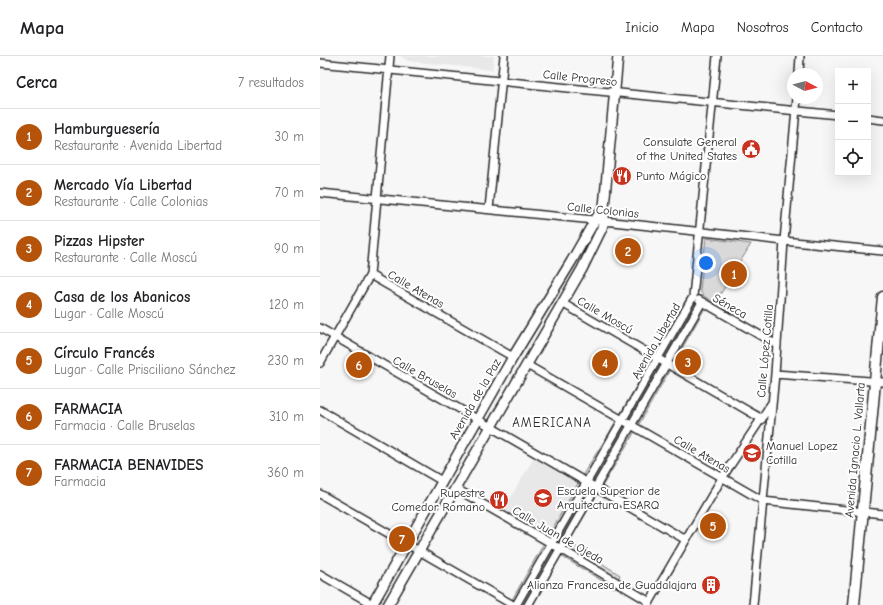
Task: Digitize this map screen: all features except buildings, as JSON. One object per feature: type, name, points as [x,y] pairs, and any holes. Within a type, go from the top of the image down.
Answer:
[{"type":"main road","name":"Avenida Ignacio L. Vallarta","points":[[854,605],[863,512],[879,382],[883,297]]},
{"type":"street","points":[[320,363],[370,276],[390,56]]},
{"type":"street","points":[[489,209],[504,56]]},
{"type":"street","name":"Avenida de la Paz","points":[[372,605],[513,357],[571,262],[600,221],[604,207],[618,56]]},
{"type":"street","name":"Avenida Libertad","points":[[515,605],[693,297],[718,56]]},
{"type":"street","points":[[799,68],[800,56]]},
{"type":"street","name":"Calle Progreso","points":[[320,62],[835,115]]},
{"type":"street","name":"Calle López Cotilla","points":[[753,605],[775,374],[784,241],[797,104]]},
{"type":"street","points":[[871,118],[883,120]]},
{"type":"street","name":"Calle Colonias","points":[[320,193],[489,209],[883,251]]},
{"type":"street","name":"Avenida de la Paz","points":[[388,605],[582,269],[602,228],[600,221]]},
{"type":"street","name":"Calle Atenas","points":[[370,276],[513,357]]},
{"type":"street","name":"Séneca","points":[[693,297],[777,345]]},
{"type":"street","name":"Avenida Libertad","points":[[528,605],[702,302]]},
{"type":"street","name":"Calle Moscú","points":[[562,303],[762,419]]},
{"type":"street","name":"Calle Bruselas","points":[[320,328],[686,540]]},
{"type":"street","name":"Calle Atenas","points":[[526,365],[763,501],[883,514]]},
{"type":"street","points":[[775,374],[879,382]]},
{"type":"street","points":[[649,603],[722,478],[772,403]]},
{"type":"street","points":[[320,410],[442,480]]},
{"type":"street","name":"Calle Juan de Ojeda","points":[[455,488],[561,549],[649,603]]},
{"type":"street","points":[[320,494],[515,605]]},
{"type":"street","points":[[320,574],[372,605]]},
{"type":"shaded area","points":[[400,56],[494,56],[492,70],[408,61]]},
{"type":"shaded area","points":[[706,238],[751,244],[715,303],[704,296],[700,290]]},
{"type":"shaded area","points":[[687,298],[705,308],[634,433],[569,542],[620,575],[614,588],[561,556],[533,605],[509,605],[585,471],[608,435]]},
{"type":"shaded area","name":"Escuela Superior de Arquitectura ESARQ","points":[[535,456],[583,484],[551,540],[502,512]]},
{"type":"place","name":"Consulate General of the United States","points":[[751,149]]},
{"type":"place","name":"Punto Mágico","points":[[622,176]]},
{"type":"place","name":"Mercado Vía Libertad","points":[[628,251]]},
{"type":"place","name":"Hamburguesería","points":[[734,274]]},
{"type":"place","name":"Pizzas Hipster","points":[[688,362]]},
{"type":"place","name":"Casa de los Abanicos","points":[[605,363]]},
{"type":"place","name":"FARMACIA","points":[[359,365]]},
{"type":"place","name":"Manuel Lopez Cotilla","points":[[752,453]]},
{"type":"place","name":"Escuela Superior de Arquitectura ESARQ","points":[[543,498]]},
{"type":"place","name":"Rupestre Comedor Romano","points":[[499,500]]},
{"type":"place","name":"Círculo Francés","points":[[713,526]]},
{"type":"place","name":"FARMACIA BENAVIDES","points":[[402,539]]},
{"type":"place","name":"Alianza Francesa de Guadalajara","points":[[711,585]]},
{"type":"district","name":"AMERICANA","points":[[552,422]]}]
